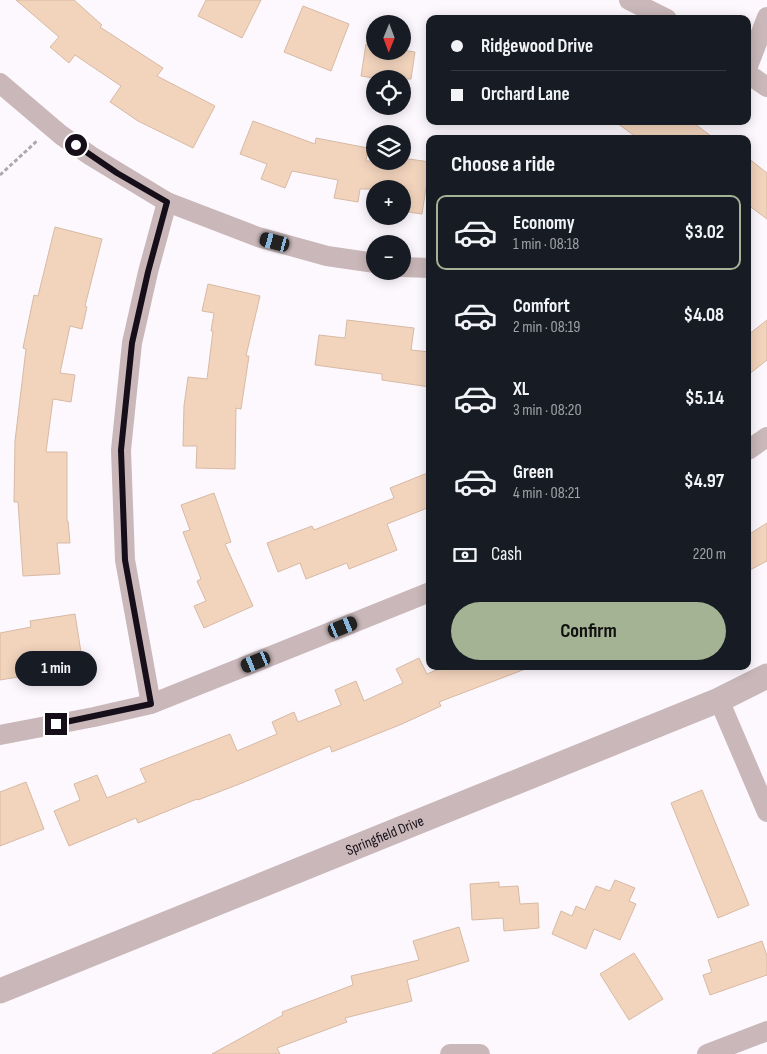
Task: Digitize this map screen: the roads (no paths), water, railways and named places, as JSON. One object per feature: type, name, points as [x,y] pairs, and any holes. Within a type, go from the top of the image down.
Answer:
[{"type":"street","points":[[629,0],[659,15]]},
{"type":"street","points":[[751,58],[767,17]]},
{"type":"street","points":[[751,76],[767,88]]},
{"type":"street","points":[[0,83],[97,160],[167,202],[258,237],[327,256],[366,262]]},
{"type":"street","points":[[151,704],[125,560],[121,450],[132,343],[148,272],[167,202]]},
{"type":"street","points":[[411,267],[426,268]]},
{"type":"street","points":[[751,448],[767,437]]},
{"type":"street","points":[[0,735],[151,704],[426,594]]},
{"type":"street","name":"Springfield Drive","points":[[0,991],[719,700],[767,676]]},
{"type":"street","points":[[719,700],[767,812]]},
{"type":"street","points":[[707,1054],[767,1031]]},
{"type":"street","points":[[450,1054],[480,1054]]}]
